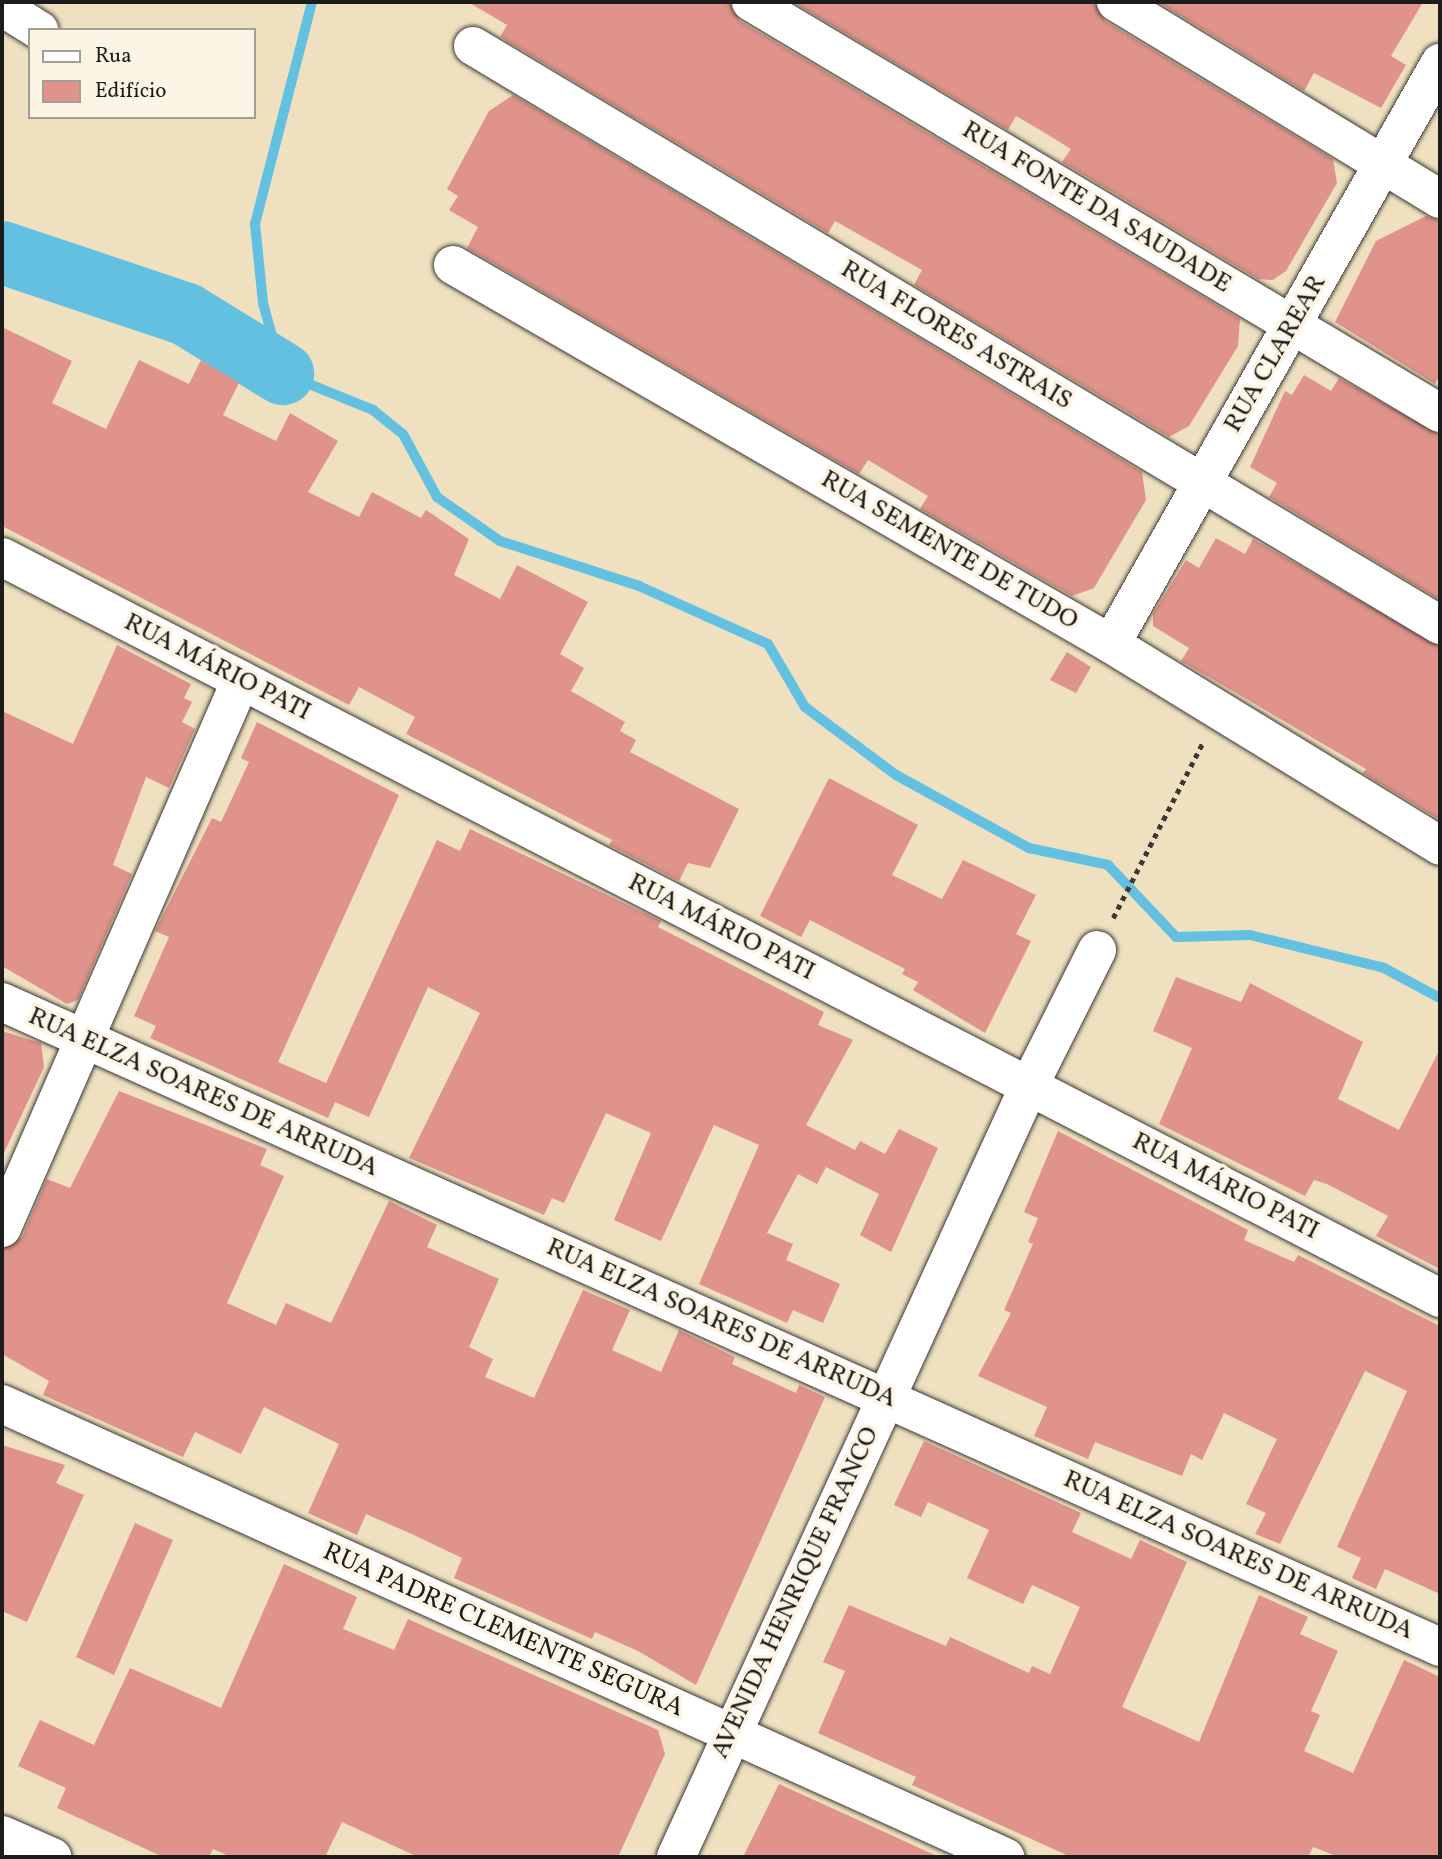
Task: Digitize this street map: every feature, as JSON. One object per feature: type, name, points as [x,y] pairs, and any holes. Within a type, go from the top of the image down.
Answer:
[{"type":"street","name":"RUA FONTE DA SAUDADE","points":[[751,2],[1440,413]]},
{"type":"street","points":[[1116,2],[1440,199]]},
{"type":"street","points":[[2,7],[36,28]]},
{"type":"street","name":"RUA FLORES ASTRAIS","points":[[472,46],[1440,625]]},
{"type":"street","name":"RUA CLAREAR","points":[[1111,644],[1201,483],[1294,326],[1440,63]]},
{"type":"street","name":"RUA SEMENTE DE TUDO","points":[[453,265],[1111,644],[1440,846]]},
{"type":"street","name":"RUA MÁRIO PATI","points":[[2,557],[1440,1298]]},
{"type":"street","points":[[2,1228],[88,1041],[241,680]]},
{"type":"street","name":"AVENIDA HENRIQUE FRANCO","points":[[676,1857],[1028,1086],[1097,950]]},
{"type":"street","name":"RUA ELZA SOARES DE ARRUDA","points":[[2,1002],[1440,1647]]},
{"type":"street","name":"RUA PADRE CLEMENTE SEGURA","points":[[2,1404],[1005,1857]]},
{"type":"street","points":[[2,1835],[52,1857]]},
{"type":"path","points":[[1097,950],[1219,711]]},
{"type":"building","points":[[468,2],[729,2],[740,21],[1240,319],[1238,346],[1189,426],[1169,437],[914,285],[922,270],[835,221],[828,233],[500,37],[507,25]]},
{"type":"building","points":[[793,2],[1094,2],[1105,21],[1333,159],[1337,183],[1286,271],[1273,280],[1258,279],[1062,162],[1071,149],[1040,130],[1016,116],[1008,130]]},
{"type":"building","points":[[1158,2],[1423,2],[1391,56],[1406,65],[1381,108],[1314,73],[1304,91]]},
{"type":"building","points":[[513,95],[1142,472],[1146,500],[1094,588],[1072,596],[920,509],[928,496],[868,460],[859,474],[467,248],[478,227],[449,210],[458,196],[447,189],[489,111]]},
{"type":"building","points":[[1426,216],[1440,221],[1440,375],[1435,384],[1335,322],[1376,241]]},
{"type":"building","points":[[2,327],[72,361],[52,403],[106,429],[139,360],[189,384],[201,360],[239,383],[223,415],[276,441],[290,413],[338,441],[308,492],[359,517],[372,492],[421,518],[426,510],[469,539],[454,575],[500,599],[517,565],[588,602],[560,654],[584,668],[571,691],[625,722],[620,731],[636,740],[630,752],[739,809],[710,868],[688,863],[679,881],[609,845],[612,840],[406,734],[415,717],[359,687],[349,705],[2,526]]},
{"type":"building","points":[[1304,375],[1331,391],[1339,378],[1440,435],[1440,600],[1269,497],[1277,483],[1250,467],[1285,391],[1292,395]]},
{"type":"building","points":[[1216,538],[1245,554],[1253,539],[1440,647],[1440,820],[1363,773],[1366,769],[1181,661],[1189,648],[1153,626],[1153,614],[1186,560],[1199,568]]},
{"type":"building","points":[[117,645],[191,684],[184,698],[192,702],[182,722],[195,729],[169,788],[146,777],[113,865],[132,874],[78,1000],[67,1004],[2,966],[2,711],[73,744]]},
{"type":"building","points":[[1067,652],[1091,667],[1076,693],[1050,680]]},
{"type":"building","points":[[257,722],[399,795],[278,1062],[326,1083],[437,840],[460,851],[470,829],[661,921],[658,927],[824,1012],[818,1025],[853,1040],[806,1125],[855,1150],[860,1141],[885,1154],[899,1129],[938,1148],[891,1252],[860,1235],[879,1194],[826,1167],[817,1184],[798,1174],[767,1233],[793,1244],[786,1260],[840,1284],[823,1323],[793,1310],[787,1323],[699,1284],[759,1145],[714,1125],[661,1241],[614,1220],[651,1133],[606,1113],[564,1203],[552,1198],[544,1215],[409,1158],[480,1013],[428,987],[369,1117],[335,1102],[328,1118],[150,1038],[156,1026],[134,1016],[169,937],[155,931],[212,818],[221,822],[249,762],[241,758]]},
{"type":"building","points":[[829,778],[918,825],[892,875],[942,899],[963,860],[1036,895],[1016,934],[1031,941],[985,1033],[913,990],[918,982],[902,974],[905,969],[810,920],[801,937],[760,916]]},
{"type":"building","points":[[1176,977],[1241,1002],[1250,983],[1363,1042],[1338,1099],[1399,1130],[1440,1049],[1440,1269],[1376,1236],[1388,1216],[1327,1184],[1314,1180],[1305,1196],[1159,1124],[1192,1048],[1153,1031]]},
{"type":"building","points":[[2,1031],[41,1043],[44,1067],[2,1157]]},
{"type":"building","points":[[119,1091],[267,1149],[260,1165],[284,1176],[227,1303],[276,1325],[286,1303],[331,1323],[389,1201],[437,1225],[427,1247],[499,1279],[469,1347],[493,1359],[485,1377],[534,1398],[583,1290],[630,1310],[612,1350],[661,1372],[679,1330],[735,1357],[732,1364],[796,1393],[799,1385],[825,1397],[696,1685],[638,1651],[595,1632],[592,1639],[454,1578],[462,1558],[414,1535],[366,1514],[357,1535],[308,1513],[339,1444],[264,1407],[241,1454],[195,1432],[183,1457],[43,1395],[49,1381],[2,1354],[2,1249],[22,1237],[47,1179],[70,1188]]},
{"type":"building","points":[[1058,1131],[1248,1230],[1244,1240],[1294,1262],[1298,1255],[1440,1326],[1440,1594],[1385,1569],[1376,1589],[1352,1578],[1361,1558],[1337,1547],[1407,1391],[1365,1371],[1280,1544],[1255,1534],[1266,1513],[1246,1504],[1277,1439],[1224,1413],[1202,1460],[1191,1454],[1182,1476],[1095,1442],[1088,1459],[1034,1436],[1047,1407],[978,1376],[1011,1313],[1004,1310],[1033,1244],[1028,1242],[1038,1218],[1024,1212]]},
{"type":"building","points":[[924,1441],[1081,1513],[1072,1532],[1131,1559],[1140,1540],[1187,1562],[1122,1707],[1199,1742],[1259,1595],[1308,1617],[1300,1634],[1338,1651],[1311,1711],[1320,1715],[1304,1751],[1353,1773],[1404,1660],[1440,1677],[1440,1857],[1339,1857],[1313,1847],[1308,1857],[1071,1857],[912,1785],[916,1777],[818,1733],[845,1671],[823,1662],[849,1605],[946,1646],[950,1637],[1029,1673],[1032,1666],[1050,1674],[1080,1607],[1032,1585],[1023,1604],[967,1578],[989,1530],[928,1502],[921,1517],[894,1505]]},
{"type":"building","points":[[2,1445],[65,1465],[56,1483],[84,1495],[27,1622],[2,1611]]},
{"type":"building","points":[[135,1523],[173,1540],[114,1675],[76,1657]]},
{"type":"building","points":[[284,1564],[357,1597],[343,1629],[394,1650],[408,1619],[658,1730],[665,1754],[618,1857],[418,1857],[342,1822],[325,1857],[231,1857],[213,1849],[209,1857],[163,1857],[57,1808],[66,1788],[18,1766],[40,1720],[94,1745],[130,1668],[221,1708]]},
{"type":"building","points":[[779,1784],[867,1824],[939,1857],[743,1857]]},
{"type":"waterway","points":[[312,2],[255,224],[263,303],[282,373],[373,410],[403,434],[437,497],[500,541],[639,586],[768,644],[805,707],[896,775],[1029,848],[1108,865],[1176,937],[1250,935],[1384,968],[1440,998]]},
{"type":"waterway","points":[[2,252],[186,314],[282,373]]}]
